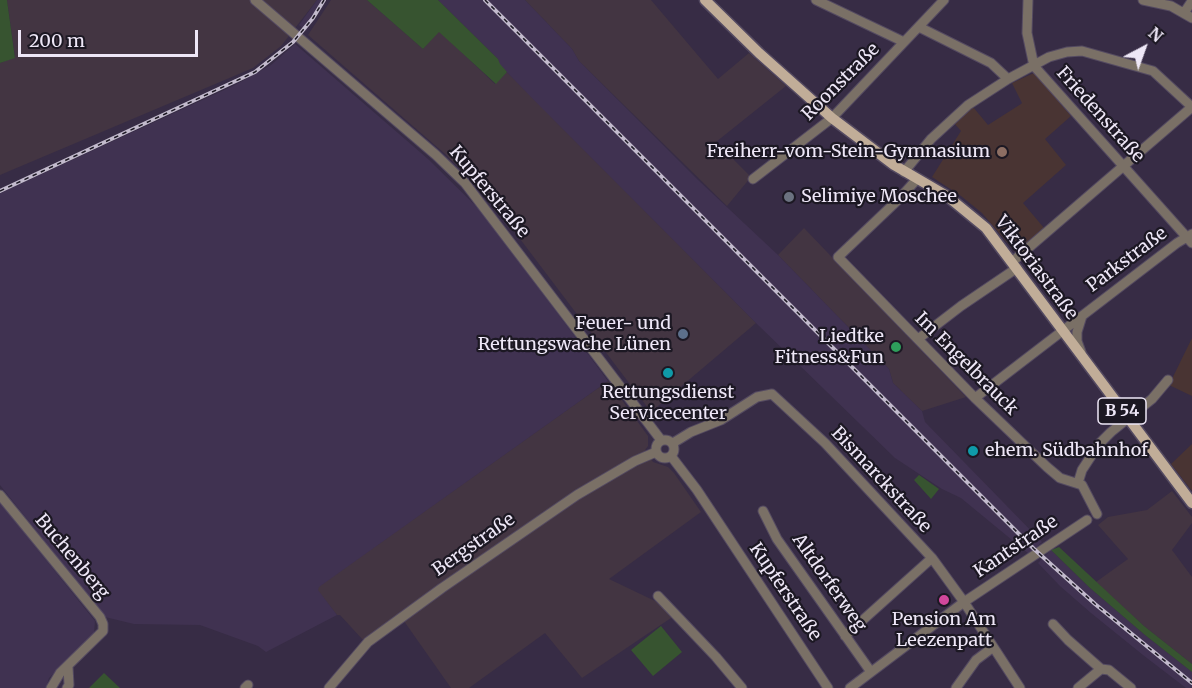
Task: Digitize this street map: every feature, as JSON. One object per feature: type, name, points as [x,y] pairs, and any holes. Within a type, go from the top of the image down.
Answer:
[{"type":"main road","name":"Viktoriastraße","points":[[705,0],[759,53],[832,118],[883,158],[947,196],[986,228],[1192,503]]},
{"type":"street","name":"Kupferstraße","points":[[255,0],[432,151],[465,183],[661,440]]},
{"type":"street","points":[[816,0],[904,42]]},
{"type":"street","name":"Roonstraße","points":[[753,179],[832,118],[944,0]]},
{"type":"street","name":"Friedenstraße","points":[[1028,0],[1027,33],[1034,66],[1190,238]]},
{"type":"street","points":[[1143,0],[1172,6],[1188,16],[1192,2]]},
{"type":"street","points":[[920,27],[991,63],[1008,79]]},
{"type":"street","points":[[904,172],[931,139],[968,105],[1008,79],[1058,54],[1082,51],[1153,71],[1192,107],[1015,265],[918,339]]},
{"type":"street","name":"Im Engelbrauck","points":[[917,179],[838,257],[975,398],[1053,472],[1066,481],[1078,483]]},
{"type":"street","name":"Parkstraße","points":[[975,398],[1083,314],[1190,238]]},
{"type":"street","name":"Parkstraße","points":[[1082,357],[1077,332],[1083,314]]},
{"type":"street","points":[[1097,514],[1085,489],[1078,483],[1082,470],[1099,444],[1152,399],[1168,380]]},
{"type":"street","name":"Bismarckstraße","points":[[673,443],[691,432],[721,420],[757,397],[772,394],[825,443],[932,558],[964,602],[1020,688]]},
{"type":"street","points":[[661,440],[673,443],[675,450],[671,456],[663,458],[656,452],[657,444],[661,440]]},
{"type":"street","name":"Bergstraße","points":[[329,688],[368,642],[442,588],[577,495],[635,461],[656,452]]},
{"type":"street","name":"Kupferstraße","points":[[671,456],[697,490],[828,688]]},
{"type":"street","name":"Buchenberg","points":[[0,495],[100,617],[103,631],[54,681],[51,688]]},
{"type":"street","name":"Altdorferweg","points":[[763,511],[777,539],[871,672]]},
{"type":"street","name":"Kantstraße","points":[[850,688],[964,602],[1087,520]]},
{"type":"street","points":[[845,636],[932,558]]},
{"type":"street","points":[[658,596],[704,643],[742,688]]},
{"type":"street","points":[[1053,624],[1101,669],[1109,670],[1131,688]]},
{"type":"street","points":[[958,687],[976,660],[992,648]]},
{"type":"street","points":[[67,688],[69,685],[68,667]]},
{"type":"street","points":[[1078,688],[1101,669]]},
{"type":"shaded area","points":[[7,0],[317,0],[281,46],[253,68],[0,175],[0,63],[15,57]]},
{"type":"shaded area","points":[[317,0],[326,0],[306,31],[299,25]]},
{"type":"shaded area","points":[[331,0],[367,0],[423,49],[439,31],[495,84],[507,72],[756,323],[651,412],[511,227],[472,180],[308,35]]},
{"type":"shaded area","points":[[438,0],[525,0],[572,49],[579,61],[697,179],[778,255],[889,369],[893,383],[922,411],[925,422],[1042,542],[1029,554],[961,498],[942,489],[895,458],[756,323],[529,95],[499,64],[498,59]]},
{"type":"shaded area","points":[[525,0],[651,0],[718,79],[749,53],[786,86],[716,142],[751,177],[727,206],[579,61],[572,49]]},
{"type":"shaded area","points":[[295,44],[428,159],[482,212],[608,381],[319,587],[318,590],[337,615],[266,652],[258,646],[200,625],[134,624],[105,617],[0,485],[0,193],[235,85],[271,65]]},
{"type":"shaded area","name":"Freiherr-vom-Stein-Gymnasium","points":[[1034,73],[1071,116],[1045,139],[1066,165],[1023,203],[1044,228],[1016,253],[982,213],[932,177],[961,131],[954,123],[973,107],[988,125],[1022,103],[1012,83]]},
{"type":"shaded area","points":[[804,228],[966,397],[922,411],[893,383],[889,369],[778,255]]},
{"type":"shaded area","points":[[1192,338],[1192,396],[1169,385]]},
{"type":"shaded area","points":[[608,381],[648,436],[648,446],[645,450],[653,462],[668,467],[674,473],[701,512],[609,579],[655,601],[674,616],[582,678],[545,633],[469,688],[451,688],[399,614],[363,640],[340,615],[337,615],[317,590],[318,587]]},
{"type":"shaded area","points":[[1192,444],[1192,491],[1171,464]]},
{"type":"shaded area","points":[[1172,491],[1192,517],[1192,523],[1172,550],[1192,577],[1192,664],[1144,626],[1096,582],[1128,559],[1098,525],[1108,517],[1147,510]]},
{"type":"shaded area","points":[[0,503],[95,621],[94,633],[49,678],[46,688],[0,688]]},
{"type":"shaded area","points":[[1051,550],[1090,588],[1192,672],[1192,688],[1186,688],[1143,655],[1060,586],[1038,563]]},
{"type":"green space","points":[[0,0],[7,0],[15,58],[0,63]]},
{"type":"green space","points":[[367,0],[438,0],[498,59],[507,72],[496,84],[439,32],[423,49]]},
{"type":"green space","points":[[919,475],[939,489],[931,499],[914,480]]},
{"type":"green space","points":[[1059,547],[1144,626],[1192,664],[1192,672],[1090,588],[1051,550]]},
{"type":"green space","points":[[661,626],[682,652],[653,676],[631,650]]},
{"type":"green space","points":[[104,673],[120,688],[89,688]]},
{"type":"railway","points":[[0,191],[255,72],[293,42],[313,18],[324,0]]},
{"type":"railway","points":[[485,0],[1034,549],[1095,604],[1192,683]]},
{"type":"place","name":"Freiherr-vom-Stein-Gymnasium","points":[[1002,152]]},
{"type":"place","name":"Selimiye Moschee","points":[[789,197]]},
{"type":"place","name":"Feuer- und Rettungswache Lünen","points":[[683,334]]},
{"type":"place","name":"Liedtke Fitness&Fun","points":[[896,347]]},
{"type":"place","name":"Rettungsdienst Servicecenter","points":[[668,373]]},
{"type":"place","name":"ehem. Südbahnhof","points":[[973,451]]},
{"type":"place","name":"Pension Am Leezenpatt","points":[[944,600]]}]
